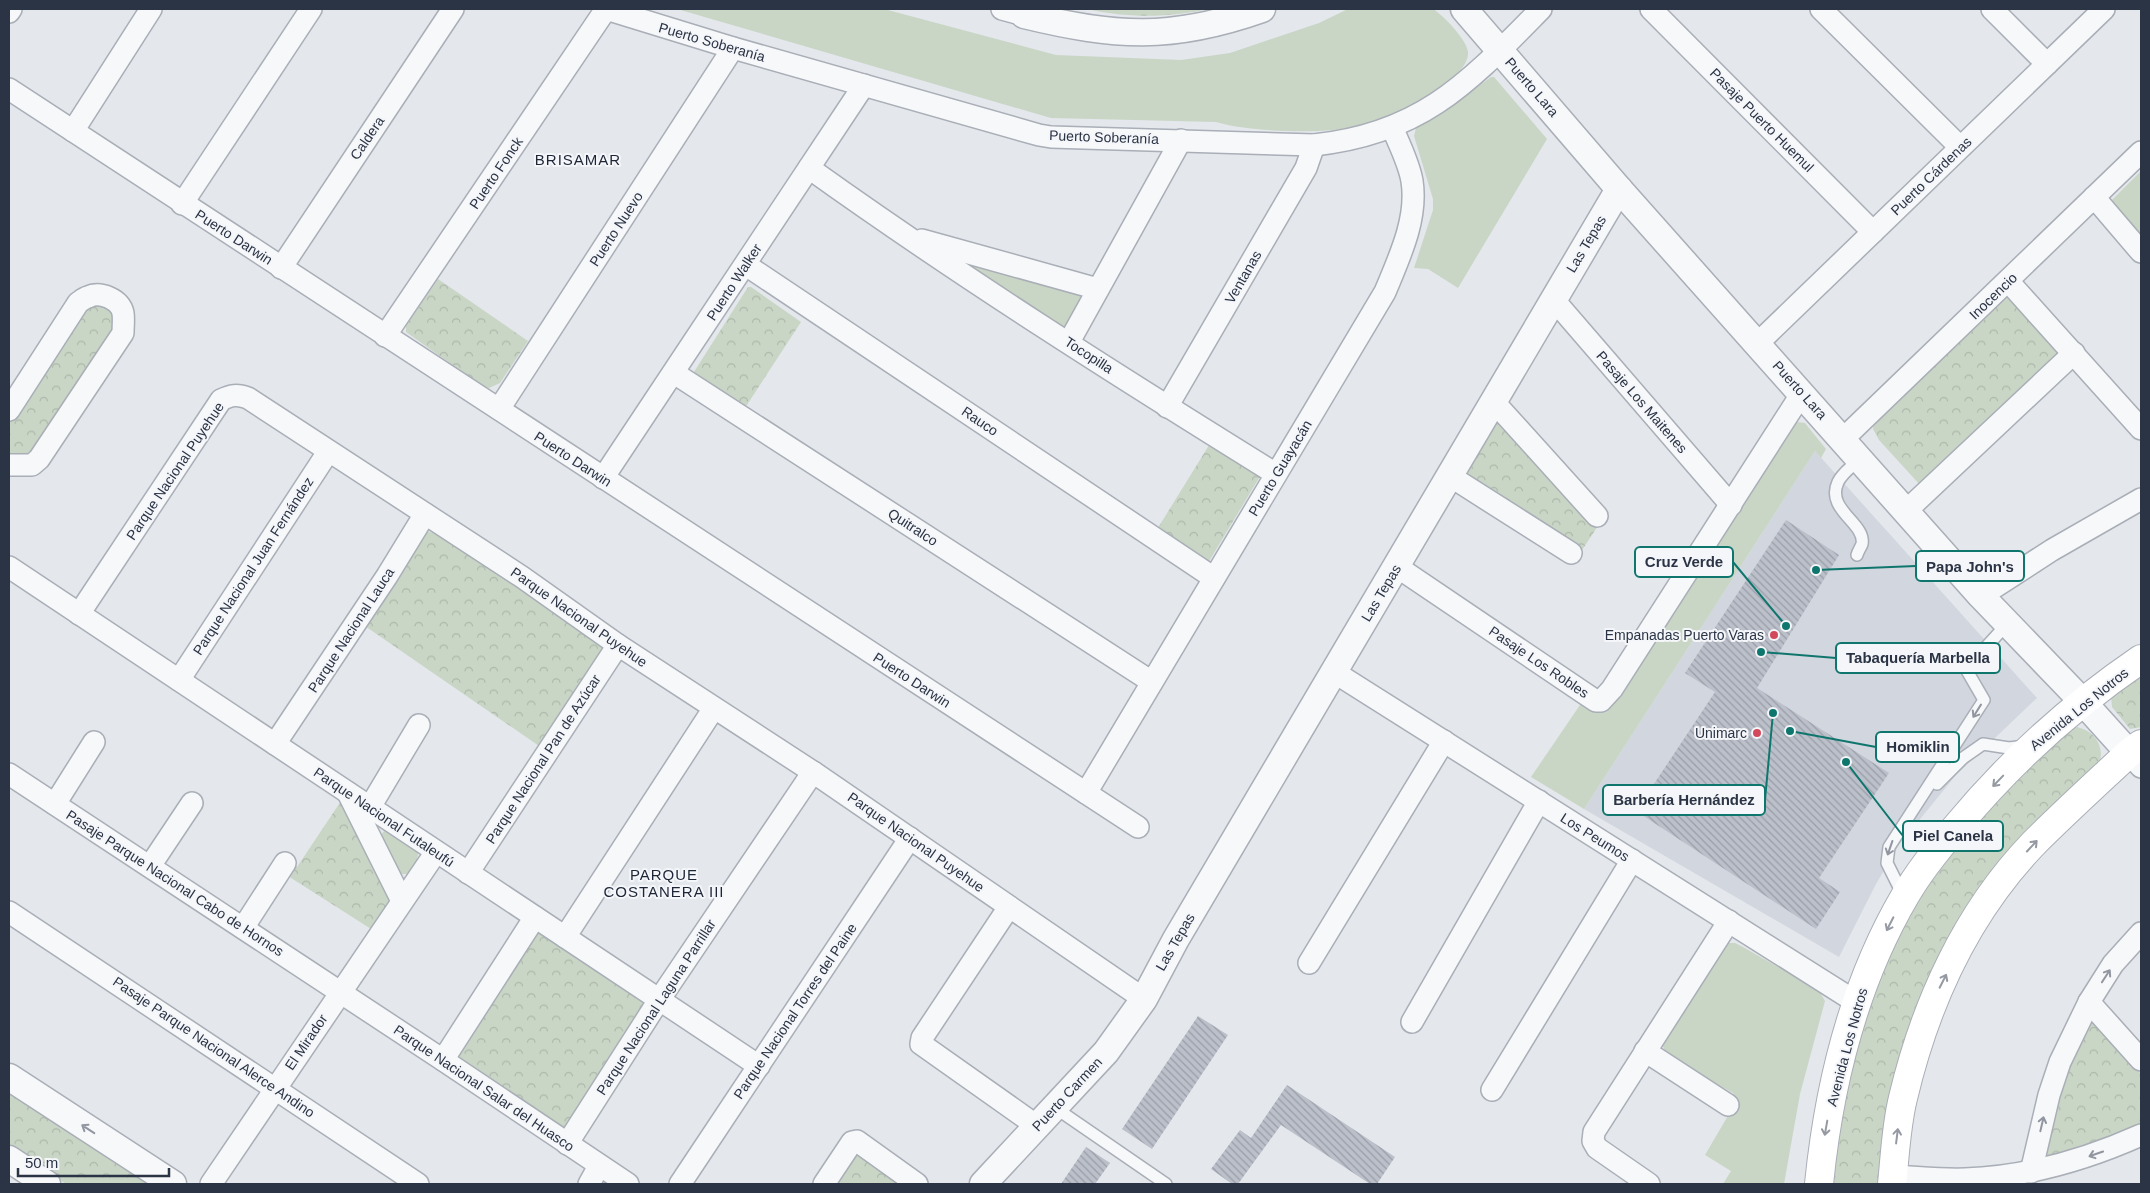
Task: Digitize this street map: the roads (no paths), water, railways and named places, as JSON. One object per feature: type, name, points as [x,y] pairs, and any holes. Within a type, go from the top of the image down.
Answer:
[{"type":"main road","name":"Avenida Los Notros","points":[[1819,1184],[1831,1100],[1856,1002],[1876,951],[1904,897],[1919,873],[1975,805],[2036,743],[2084,702],[2141,659]]},
{"type":"main road","points":[[1892,1180],[1902,1099],[1917,1046],[1936,994],[1972,923],[2032,845],[2137,755]]},
{"type":"street","points":[[73,131],[151,9]]},
{"type":"street","points":[[182,204],[311,9]]},
{"type":"street","name":"Caldera","points":[[282,268],[453,9]]},
{"type":"street","name":"Puerto Soberanía","points":[[606,9],[733,48],[1050,137],[1314,145],[1357,138],[1392,127],[1424,112],[1453,93],[1541,9]]},
{"type":"street","name":"Puerto Fonck","points":[[386,336],[606,9]]},
{"type":"street","points":[[1018,11],[1097,31],[1150,33],[1205,26],[1262,9]]},
{"type":"street","name":"Puerto Lara","points":[[1464,9],[1619,189],[1758,343],[1981,596],[2137,755]]},
{"type":"street","name":"Pasaje Puerto Huemul","points":[[1651,9],[1873,232]]},
{"type":"street","points":[[1821,9],[1960,147]]},
{"type":"street","points":[[1992,9],[2047,64]]},
{"type":"street","name":"Puerto Cárdenas","points":[[1758,343],[2104,9]]},
{"type":"street","name":"Puerto Nuevo","points":[[499,410],[733,48]]},
{"type":"street","name":"Puerto Walker","points":[[603,478],[864,85]]},
{"type":"street","name":"Puerto Darwin","points":[[9,89],[182,204],[1138,827]]},
{"type":"street","name":"Puerto Guayacán","points":[[1086,793],[1385,292],[1410,222],[1413,202],[1412,180],[1392,127]]},
{"type":"street","points":[[1069,342],[1181,140]]},
{"type":"street","name":"Ventanas","points":[[1167,407],[1306,168],[1314,145]]},
{"type":"street","name":"Inocencio","points":[[1852,449],[2008,281],[2141,152]]},
{"type":"street","name":"Tocopilla","points":[[809,168],[903,235],[1167,407],[1276,474]]},
{"type":"street","name":"Las Tepas","points":[[1144,999],[1176,939],[1619,189]]},
{"type":"street","points":[[2094,197],[2141,252]]},
{"type":"street","name":"Tocopilla","points":[[903,235],[1098,289]]},
{"type":"street","name":"Rauco","points":[[746,264],[1214,578]]},
{"type":"street","points":[[2008,281],[2141,429]]},
{"type":"street","points":[[9,410],[78,303],[88,297],[99,294],[114,300],[120,306],[123,312],[123,333],[39,459],[32,465],[9,465]]},
{"type":"street","name":"Pasaje Los Maitenes","points":[[1554,300],[1730,505]]},
{"type":"street","points":[[1906,511],[2074,354]]},
{"type":"street","name":"Quitralco","points":[[674,373],[1152,682]]},
{"type":"street","name":"Pasaje Los Robles","points":[[1396,566],[1596,701],[1601,701],[1612,689],[1802,393]]},
{"type":"street","name":"Parque Nacional Puyehue","points":[[80,614],[221,400],[232,395],[248,398],[522,578],[618,646],[813,772],[1144,999]]},
{"type":"street","points":[[1494,402],[1597,516]]},
{"type":"street","name":"Parque Nacional Juan Fernández","points":[[179,680],[328,452]]},
{"type":"street","points":[[1450,476],[1571,553]]},
{"type":"street","points":[[1981,596],[2052,550],[2141,499]]},
{"type":"street","name":"Parque Nacional Lauca","points":[[275,744],[387,576],[425,514]]},
{"type":"street","name":"Parque Nacional Futaleufú","points":[[9,567],[759,1066]]},
{"type":"street","name":"Parque Nacional Pan de Azúcar","points":[[468,873],[618,646]]},
{"type":"street","name":"Los Peumos","points":[[1334,672],[1856,1002]]},
{"type":"street","points":[[565,937],[714,708]]},
{"type":"street","points":[[370,807],[420,725]]},
{"type":"street","points":[[1309,963],[1444,741]]},
{"type":"street","points":[[55,804],[94,742]]},
{"type":"street","name":"Parque Nacional Laguna Parrillar","points":[[567,1144],[659,1000],[813,772]]},
{"type":"street","name":"Pasaje Parque Nacional Cabo de Hornos","points":[[9,774],[341,992]]},
{"type":"street","points":[[348,793],[402,901]]},
{"type":"street","points":[[1412,1022],[1539,801]]},
{"type":"street","points":[[150,866],[192,803]]},
{"type":"street","name":"Parque Nacional Torres del Paine","points":[[680,1184],[910,838]]},
{"type":"street","name":"El Mirador","points":[[211,1184],[436,852]]},
{"type":"street","points":[[1492,1090],[1632,860]]},
{"type":"street","points":[[243,928],[286,863]]},
{"type":"street","points":[[1009,907],[922,1038],[921,1044],[1045,1117]]},
{"type":"street","name":"Pasaje Parque Nacional Alerce Andino","points":[[9,912],[275,1087],[418,1184]]},
{"type":"street","points":[[443,1060],[535,917]]},
{"type":"street","points":[[1649,1184],[1597,1148],[1593,1141],[1594,1132],[1729,922]]},
{"type":"street","points":[[2031,1172],[2053,1078],[2089,1002],[2113,964],[2141,933]]},
{"type":"street","name":"Parque Nacional Salar del Huasco","points":[[341,992],[628,1184]]},
{"type":"street","name":"Puerto Carmen","points":[[983,1184],[1106,1052],[1144,999]]},
{"type":"street","points":[[2089,1002],[2141,1060]]},
{"type":"street","points":[[1645,1050],[1728,1105]]},
{"type":"street","points":[[9,1077],[173,1184]]},
{"type":"street","points":[[1892,1180],[1963,1180],[2031,1172],[2074,1161],[2141,1135]]},
{"type":"street","points":[[824,1184],[852,1142],[857,1141],[918,1184]]},
{"type":"street","points":[[9,1159],[47,1184]]},
{"type":"street","points":[[588,1184],[599,1166]]},
{"type":"lane","points":[[1852,449],[1839,480],[1836,495],[1838,504],[1862,537],[1862,544],[1857,554]]},
{"type":"lane","points":[[1904,897],[1888,863],[1889,847],[1984,700],[1966,669],[2008,623]]},
{"type":"lane","points":[[1928,788],[1936,785],[1963,758],[1983,744],[2009,748],[2023,747],[2036,743]]},
{"type":"lane","points":[[1045,1117],[1166,1184]]},
{"type":"place","name":"Papa John's","points":[[1816,570]]},
{"type":"place","name":"Cruz Verde","points":[[1786,626]]},
{"type":"place","name":"Empanadas Puerto Varas","points":[[1774,635]]},
{"type":"place","name":"Tabaquería Marbella","points":[[1761,652]]},
{"type":"place","name":"Barbería Hernández","points":[[1773,713]]},
{"type":"place","name":"Homiklin","points":[[1790,731]]},
{"type":"place","name":"Unimarc","points":[[1757,733]]},
{"type":"place","name":"Piel Canela","points":[[1846,762]]},
{"type":"district","name":"BRISAMAR","points":[[578,160]]},
{"type":"district","name":"PARQUE COSTANERA III","points":[[664,884]]}]
